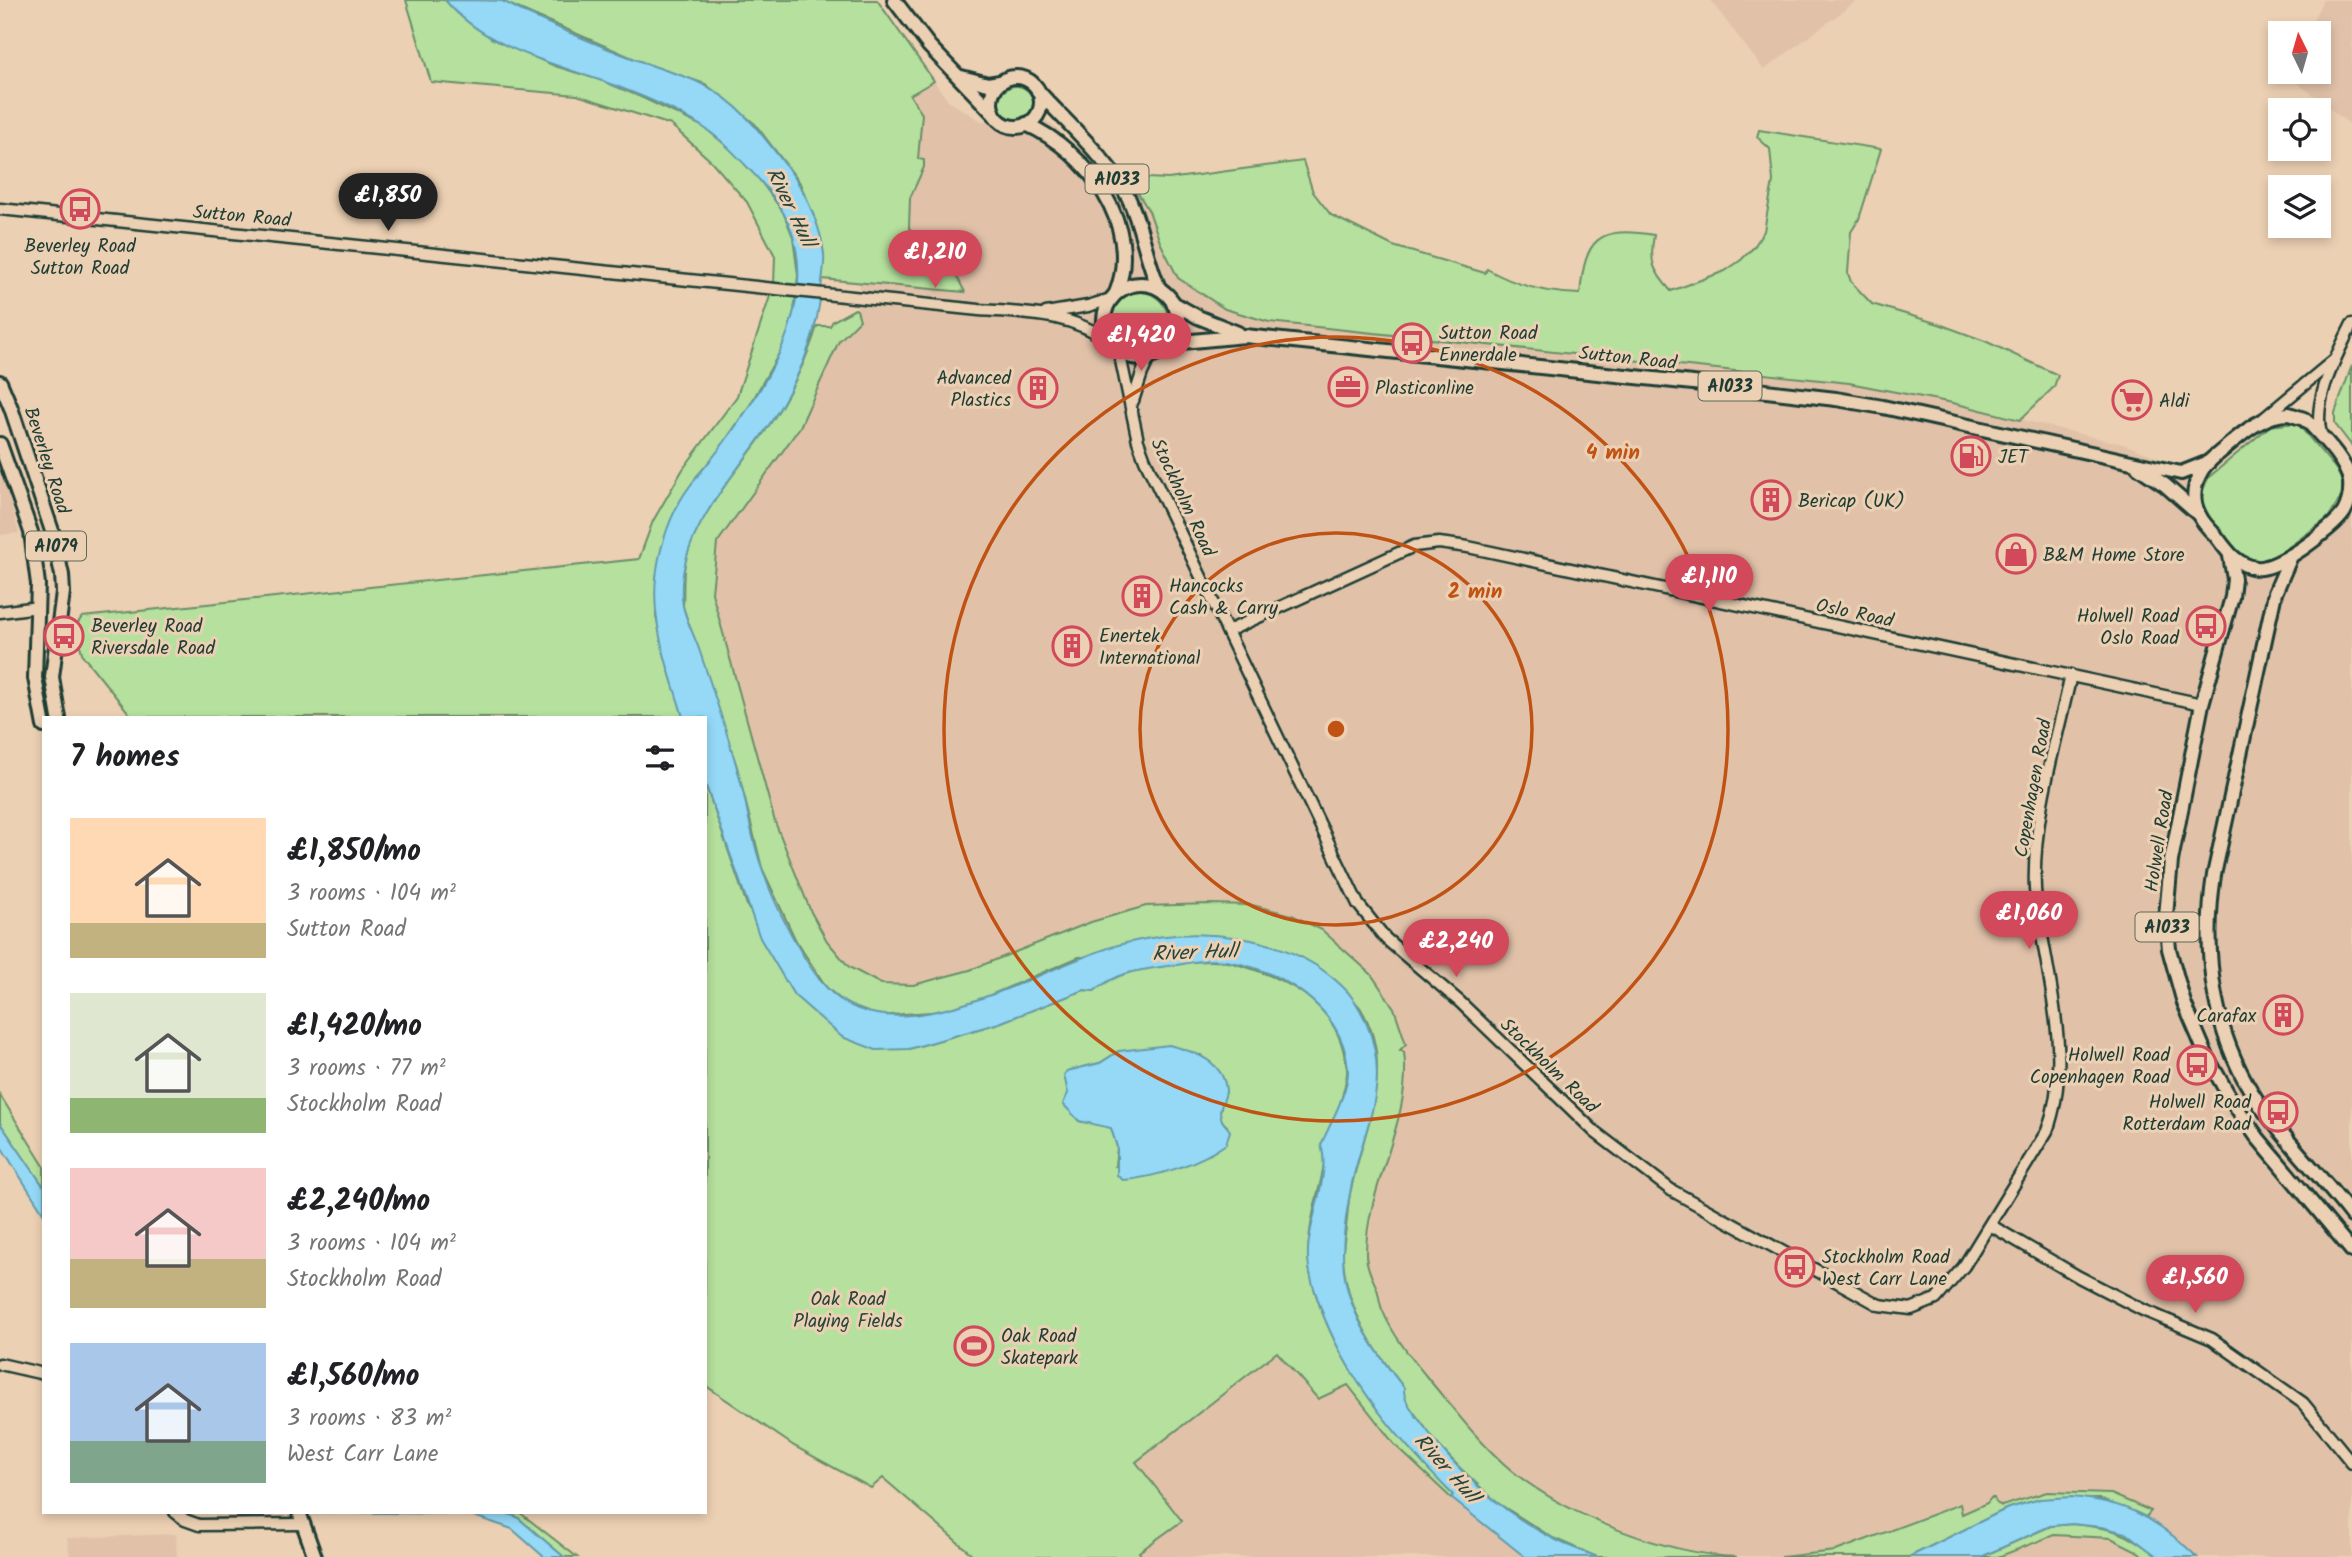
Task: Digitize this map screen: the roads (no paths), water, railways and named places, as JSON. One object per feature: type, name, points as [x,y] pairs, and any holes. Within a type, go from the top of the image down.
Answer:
[{"type":"main road","points":[[894,0],[929,46],[995,115],[1009,126],[1026,124],[1033,120],[1040,106],[1038,90],[1028,80],[1008,78],[988,84],[974,82],[958,75]]},
{"type":"main road","points":[[995,115],[991,101],[1000,82]]},
{"type":"main road","name":"A1033","points":[[1038,90],[1119,181],[1134,211],[1149,265],[1159,288]]},
{"type":"main road","name":"A1033","points":[[1026,124],[1055,140],[1076,159],[1107,198],[1116,220],[1124,265],[1113,296]]},
{"type":"main road","points":[[1137,284],[1149,284],[1159,288],[1174,303],[1178,323],[1171,343],[1162,352],[1150,356],[1129,356],[1115,346],[1105,332],[1104,321],[1113,296],[1137,284]]},
{"type":"main road","name":"A1033","points":[[1174,303],[1198,317],[1245,336]]},
{"type":"main road","name":"A1033","points":[[1171,343],[1245,336]]},
{"type":"main road","name":"Sutton Road","points":[[1245,336],[1836,399],[2129,461]]},
{"type":"main road","name":"Beverley Road","points":[[0,382],[11,408],[56,550],[63,592],[52,677],[59,716]]},
{"type":"main road","points":[[2282,414],[2297,416],[2311,425],[2349,472],[2349,498],[2339,519],[2291,556],[2277,564],[2261,568],[2246,565],[2230,556],[2199,515],[2195,485],[2199,474],[2209,462],[2262,419],[2282,414]]},
{"type":"main road","name":"Beverley Road","points":[[0,444],[31,533],[38,607],[35,678],[42,716]]},
{"type":"main road","name":"A1033","points":[[2129,461],[2181,473],[2209,462]]},
{"type":"main road","name":"A1033","points":[[2129,461],[2165,485],[2199,515]]},
{"type":"main road","points":[[35,559],[56,550]]},
{"type":"main road","name":"Holwell Road","points":[[2230,556],[2234,579],[2232,597],[2202,704],[2169,877],[2167,925],[2174,970],[2184,1003],[2208,1059],[2242,1117],[2352,1251]]},
{"type":"main road","name":"A1033","points":[[2291,556],[2275,593],[2214,875],[2209,921],[2209,960],[2224,1031],[2244,1079],[2270,1117],[2352,1216]]},
{"type":"main road","points":[[301,1517],[315,1557]]},
{"type":"street","name":"Sutton Road","points":[[0,209],[979,310],[1042,314]]},
{"type":"street","points":[[1042,314],[1088,306],[1113,296]]},
{"type":"street","points":[[1042,314],[1087,328],[1115,346]]},
{"type":"street","points":[[2322,437],[2318,411],[2334,360],[2352,324]]},
{"type":"street","name":"Stockholm Road","points":[[1115,346],[1144,460],[1358,904],[1386,939],[1460,1002],[1595,1132],[1671,1190],[1879,1305],[1911,1308],[1936,1299],[1964,1266],[1990,1226]]},
{"type":"street","points":[[1132,405],[1150,356]]},
{"type":"street","points":[[2262,419],[2334,360]]},
{"type":"street","points":[[2339,519],[2352,515]]},
{"type":"street","name":"Oslo Road","points":[[1228,631],[1393,554],[1422,543],[1439,543],[2202,704]]},
{"type":"street","points":[[0,612],[38,607]]},
{"type":"street","name":"Copenhagen Road","points":[[1990,1226],[2048,1131],[2057,1090],[2059,1057],[2054,1007],[2035,891],[2036,855],[2040,818],[2071,675]]},
{"type":"street","points":[[1990,1226],[2079,1277],[2143,1310],[2211,1339],[2232,1352],[2303,1403],[2352,1463]]},
{"type":"street","points":[[0,1364],[42,1374]]},
{"type":"street","points":[[178,1514],[199,1525],[301,1517]]},
{"type":"water","name":"River Hull","points":[[445,0],[502,1],[579,37],[692,79],[716,92],[740,111],[771,146],[796,179],[816,222],[823,245],[824,263],[817,320],[808,349],[796,378],[767,429],[715,500],[700,526],[688,552],[682,578],[684,611],[728,738],[762,868],[773,898],[818,977],[827,988],[857,1009],[892,1016],[932,1012],[973,1001],[1093,954],[1126,943],[1153,938],[1211,935],[1240,938],[1268,944],[1319,968],[1345,989],[1358,1007],[1374,1044],[1377,1066],[1373,1106],[1356,1166],[1345,1222],[1344,1274],[1354,1310],[1372,1343],[1404,1388],[1405,1398],[1413,1412],[1465,1474],[1498,1503],[1533,1528],[1597,1557],[1525,1557],[1451,1498],[1453,1495],[1393,1430],[1343,1357],[1315,1290],[1309,1270],[1308,1250],[1322,1183],[1321,1145],[1342,1098],[1348,1070],[1344,1048],[1335,1028],[1322,1011],[1288,983],[1247,966],[1219,960],[1147,969],[1111,980],[1094,991],[1084,990],[999,1023],[909,1049],[876,1050],[842,1037],[794,995],[760,938],[707,789],[707,716],[683,716],[663,649],[655,596],[661,550],[675,511],[687,489],[751,404],[780,351],[791,323],[797,294],[798,265],[790,227],[776,200],[763,184],[728,147],[703,127],[641,96],[518,51],[478,30]]},
{"type":"water","points":[[1169,1045],[1197,1054],[1220,1072],[1226,1094],[1220,1113],[1230,1131],[1226,1144],[1177,1168],[1123,1180],[1117,1175],[1117,1147],[1111,1128],[1079,1121],[1063,1104],[1068,1093],[1064,1075],[1067,1071],[1100,1063],[1119,1051]]},
{"type":"water","points":[[0,1123],[42,1184],[42,1211],[0,1145]]},
{"type":"water","points":[[2071,1497],[2109,1503],[2140,1514],[2168,1532],[2197,1557],[2158,1557],[2126,1533],[2072,1524],[2050,1526],[1981,1557],[1909,1557],[2006,1509],[2040,1499]]},
{"type":"water","points":[[468,1514],[509,1514],[517,1517],[564,1557],[544,1557],[512,1529]]},
{"type":"place","name":"Beverley Road Sutton Road","points":[[80,209]]},
{"type":"place","name":"Sutton Road Ennerdale","points":[[1412,343]]},
{"type":"place","name":"Plasticonline","points":[[1348,387]]},
{"type":"place","name":"Advanced Plastics","points":[[1038,388]]},
{"type":"place","name":"Aldi","points":[[2132,400]]},
{"type":"place","name":"JET","points":[[1971,456]]},
{"type":"place","name":"Bericap (UK)","points":[[1771,500]]},
{"type":"place","name":"B&M Home Store","points":[[2016,554]]},
{"type":"place","name":"Hancocks Cash & Carry","points":[[1142,596]]},
{"type":"place","name":"Holwell Road Oslo Road","points":[[2206,626]]},
{"type":"place","name":"Beverley Road Riversdale Road","points":[[64,636]]},
{"type":"place","name":"Enertek International","points":[[1072,646]]},
{"type":"place","name":"Carafax","points":[[2283,1015]]},
{"type":"place","name":"Holwell Road Copenhagen Road","points":[[2197,1065]]},
{"type":"place","name":"Holwell Road Rotterdam Road","points":[[2278,1112]]},
{"type":"place","name":"Stockholm Road West Carr Lane","points":[[1795,1267]]},
{"type":"place","name":"Oak Road Skatepark","points":[[974,1346]]},
{"type":"park label","name":"Oak Road Playing Fields","points":[[848,1309]]}]
